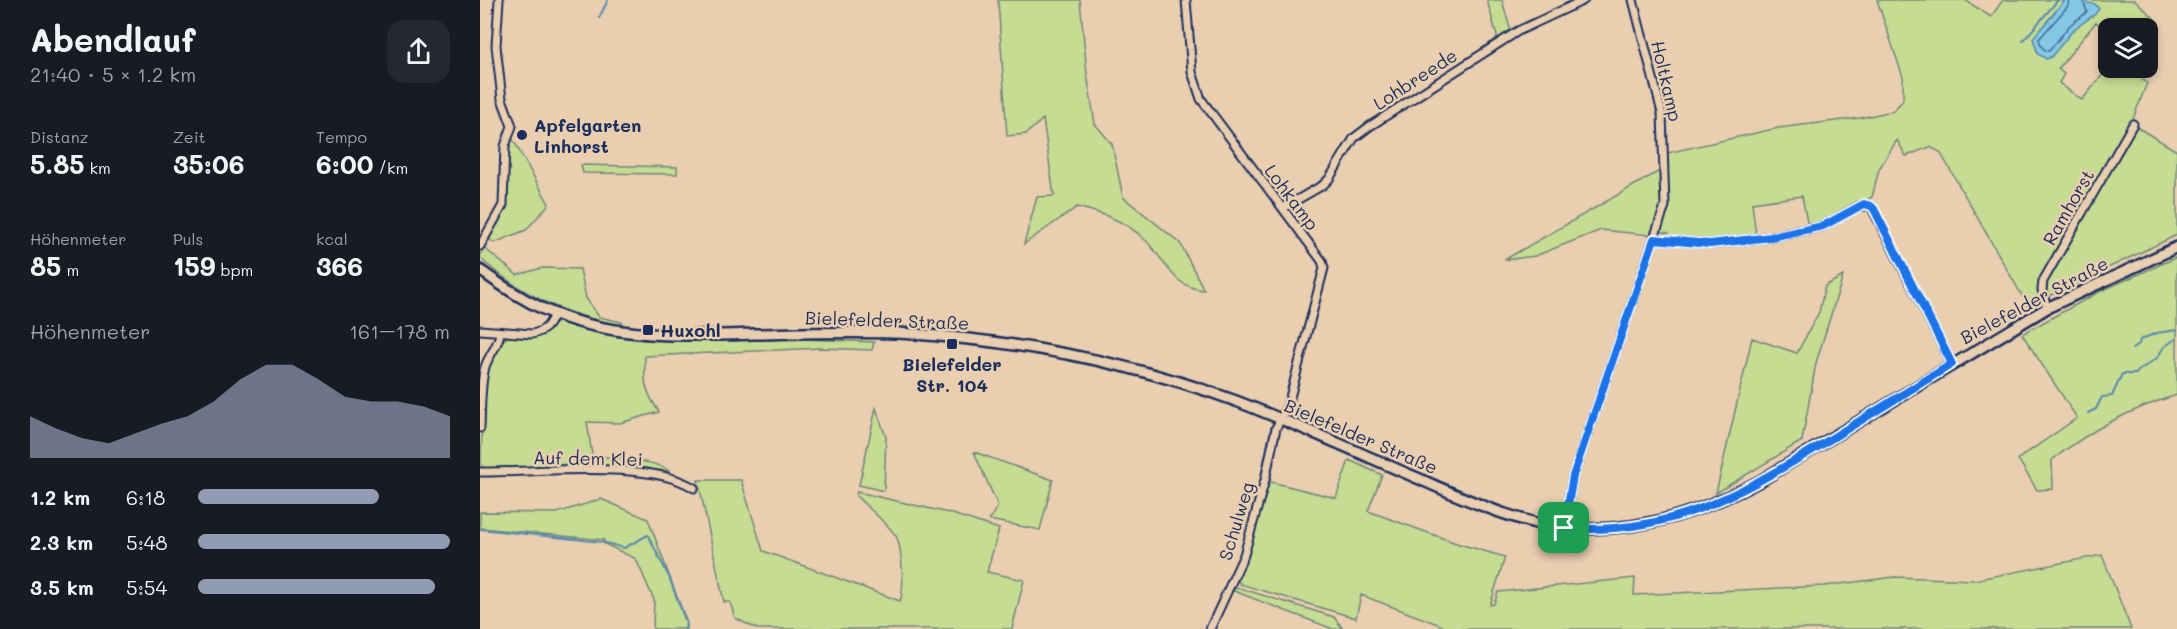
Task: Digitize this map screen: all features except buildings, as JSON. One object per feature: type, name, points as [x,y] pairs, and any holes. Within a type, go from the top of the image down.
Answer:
[{"type":"main road","name":"Bielefelder Straße","points":[[480,270],[507,290],[554,314],[619,331],[692,336],[874,333],[921,335],[1053,351],[1140,371],[1233,400],[1474,504],[1518,518],[1564,528],[1613,529],[1650,524],[1726,499],[2047,308],[2177,247]]},
{"type":"street","points":[[480,246],[503,205],[505,146],[512,126],[502,99],[496,46],[499,0]]},
{"type":"street","name":"Lohkamp","points":[[1186,0],[1192,72],[1201,99],[1322,261],[1324,268],[1288,405],[1281,419]]},
{"type":"street","name":"Lohbreede","points":[[1282,208],[1323,185],[1354,138],[1370,126],[1518,31],[1584,0]]},
{"type":"street","name":"Holtkamp","points":[[1564,528],[1573,476],[1665,206],[1662,113],[1633,0]]},
{"type":"street","name":"Ramhorst","points":[[2047,308],[2042,290],[2043,281],[2133,124]]},
{"type":"street","points":[[1654,239],[1710,244],[1771,237],[1823,226],[1859,206],[1871,206],[1952,364]]},
{"type":"street","points":[[480,330],[539,332],[548,327],[554,314]]},
{"type":"street","points":[[480,428],[482,388],[486,366],[499,341],[500,332]]},
{"type":"street","name":"Schulweg","points":[[1210,629],[1244,555],[1276,428],[1281,419]]},
{"type":"street","name":"Auf dem Klei","points":[[480,472],[612,470],[651,474],[687,483],[694,488]]},
{"type":"green space","points":[[998,0],[1080,0],[1087,74],[1095,124],[1112,144],[1123,197],[1180,243],[1204,290],[1193,288],[1176,278],[1151,246],[1128,226],[1077,207],[1024,244],[1037,197],[1054,196],[1043,119],[1026,134],[1007,136]]},
{"type":"green space","points":[[1487,0],[1502,0],[1511,32],[1498,40]]},
{"type":"green space","points":[[1877,0],[1965,0],[1991,17],[2003,0],[2065,0],[2033,38],[2038,54],[2051,57],[2074,29],[2095,14],[2084,0],[2135,0],[2154,18],[2098,18],[2098,24],[2096,22],[2058,69],[2064,74],[2059,83],[2082,100],[2100,78],[2140,78],[2147,83],[2131,124],[2039,291],[2041,301],[2029,308],[1940,152],[1930,147],[1906,156],[1897,140],[1879,169],[1872,197],[1822,224],[1808,227],[1802,196],[1752,203],[1756,236],[1710,242],[1669,238],[1669,233],[1660,232],[1668,206],[1667,153],[1778,128],[1860,118],[1893,111],[1903,100],[1903,77]]},
{"type":"green space","points":[[2135,126],[2177,151],[2177,235],[2047,297],[2046,283]]},
{"type":"green space","points":[[512,138],[549,204],[526,230],[494,243],[488,238],[505,206],[508,141]]},
{"type":"green space","points":[[581,165],[677,167],[677,174],[583,173]]},
{"type":"green space","points":[[1661,170],[1662,205],[1650,235],[1601,230],[1535,256],[1504,260]]},
{"type":"green space","points":[[483,247],[517,275],[542,268],[580,269],[586,298],[599,317],[622,322],[622,325],[564,310],[529,293],[495,271],[480,258]]},
{"type":"green space","points":[[2177,257],[2177,395],[2127,414],[2081,439],[2052,460],[2053,489],[2037,490],[2018,459],[2077,418],[2022,334],[2099,292]]},
{"type":"green space","points":[[1843,276],[1816,363],[1802,441],[1716,493],[1752,338],[1797,353],[1819,312],[1825,286]]},
{"type":"green space","points":[[557,322],[618,337],[649,340],[804,339],[874,342],[872,350],[822,348],[645,356],[646,386],[659,412],[620,423],[587,422],[592,455],[654,464],[669,471],[594,465],[485,469],[481,465],[482,416],[491,361],[506,338],[543,334]]},
{"type":"green space","points":[[876,408],[886,437],[884,491],[859,485]]},
{"type":"green space","points":[[974,452],[1053,480],[1040,530],[989,520],[998,506]]},
{"type":"green space","points":[[1349,460],[1382,475],[1368,511],[1459,544],[1505,557],[1490,605],[1494,604],[1498,592],[1635,578],[1634,595],[1824,586],[1895,577],[1974,580],[2102,555],[2131,629],[1444,629],[1443,626],[1361,595],[1356,618],[1240,584],[1238,579],[1248,556],[1267,481],[1336,498]]},
{"type":"green space","points":[[698,480],[741,480],[763,551],[900,601],[902,569],[896,536],[856,496],[857,492],[949,513],[999,529],[987,572],[1024,580],[1012,629],[757,629],[735,618],[730,602],[724,602]]},
{"type":"green space","points":[[601,499],[648,519],[687,623],[687,629],[653,629],[654,600],[636,559],[603,543],[604,540],[480,528],[480,512],[557,513]]},
{"type":"green space","points":[[1236,587],[1334,617],[1343,629],[1333,629],[1234,591]]},
{"type":"water","points":[[2065,0],[2084,0],[2095,4],[2099,9],[2074,29],[2051,57],[2046,59],[2038,54],[2033,38]]},
{"type":"waterway","points":[[599,18],[608,0]]},
{"type":"waterway","points":[[2023,41],[2058,0]]},
{"type":"waterway","points":[[1627,306],[1656,221]]},
{"type":"waterway","points":[[2132,349],[2139,344],[2140,340],[2156,333],[2177,330]]},
{"type":"waterway","points":[[2088,413],[2096,409],[2102,397],[2112,396],[2122,374],[2136,374],[2157,358],[2164,347],[2177,338]]},
{"type":"waterway","points":[[1255,505],[1271,429]]},
{"type":"waterway","points":[[480,529],[602,542],[624,548],[648,535],[669,577],[686,623],[685,629]]},
{"type":"place","name":"Apfelgarten Linhorst","points":[[522,135]]},
{"type":"place","name":"Huxohl","points":[[648,330]]},
{"type":"place","name":"Bielefelder Str. 104","points":[[952,344]]},
{"type":"route","points":[[1864,204],[1871,206],[1952,364],[1760,481],[1726,499],[1650,524],[1613,529],[1564,528],[1573,476],[1654,239],[1710,244],[1771,237],[1823,226],[1859,206],[1864,204]]}]
